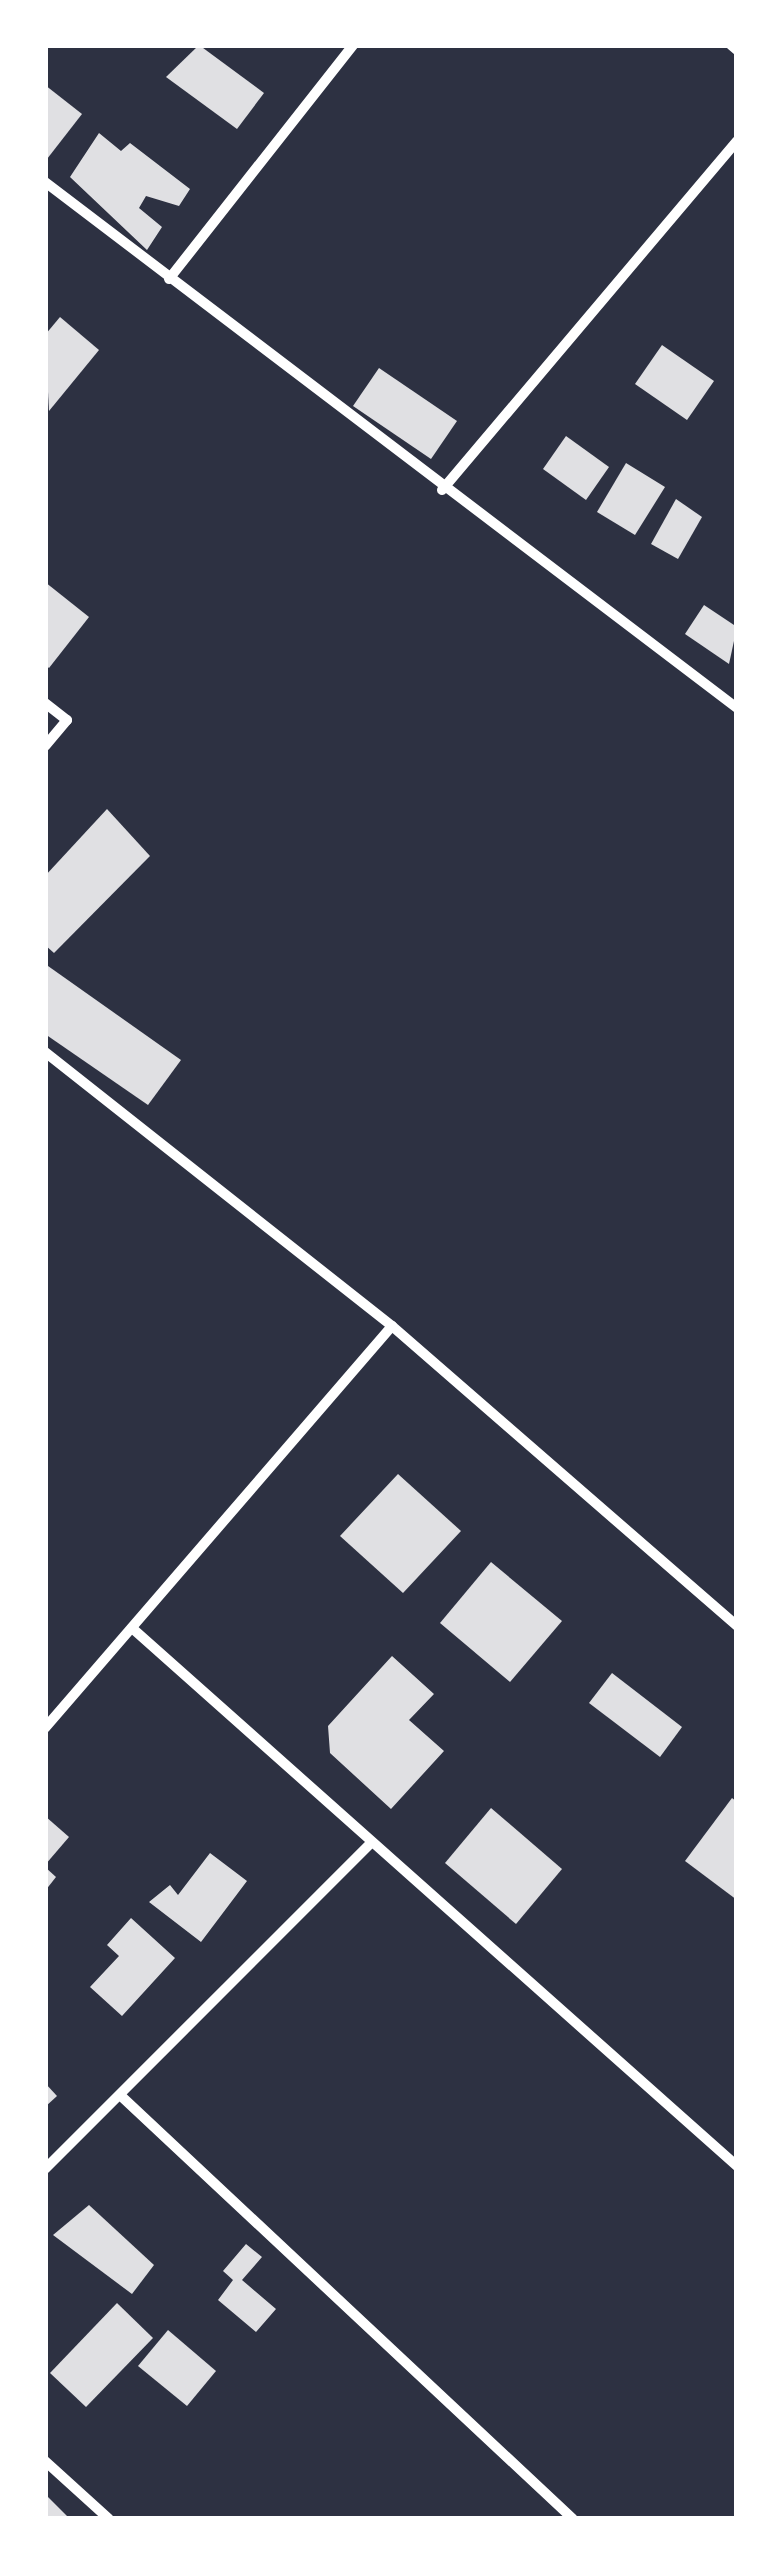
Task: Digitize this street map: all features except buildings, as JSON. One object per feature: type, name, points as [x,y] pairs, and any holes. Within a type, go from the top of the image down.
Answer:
[{"type":"street","points":[[169,279],[353,45]]},
{"type":"street","points":[[731,45],[737,50]]},
{"type":"street","points":[[442,490],[737,140]]},
{"type":"street","points":[[45,182],[442,490],[737,708]]},
{"type":"street","points":[[45,703],[67,720],[45,746]]},
{"type":"street","points":[[45,1052],[392,1326],[737,1626]]},
{"type":"street","points":[[45,1728],[392,1326]]},
{"type":"street","points":[[132,1628],[737,2166]]},
{"type":"street","points":[[45,2169],[372,1842]]},
{"type":"street","points":[[120,2095],[572,2519]]},
{"type":"street","points":[[45,2460],[109,2519]]}]
